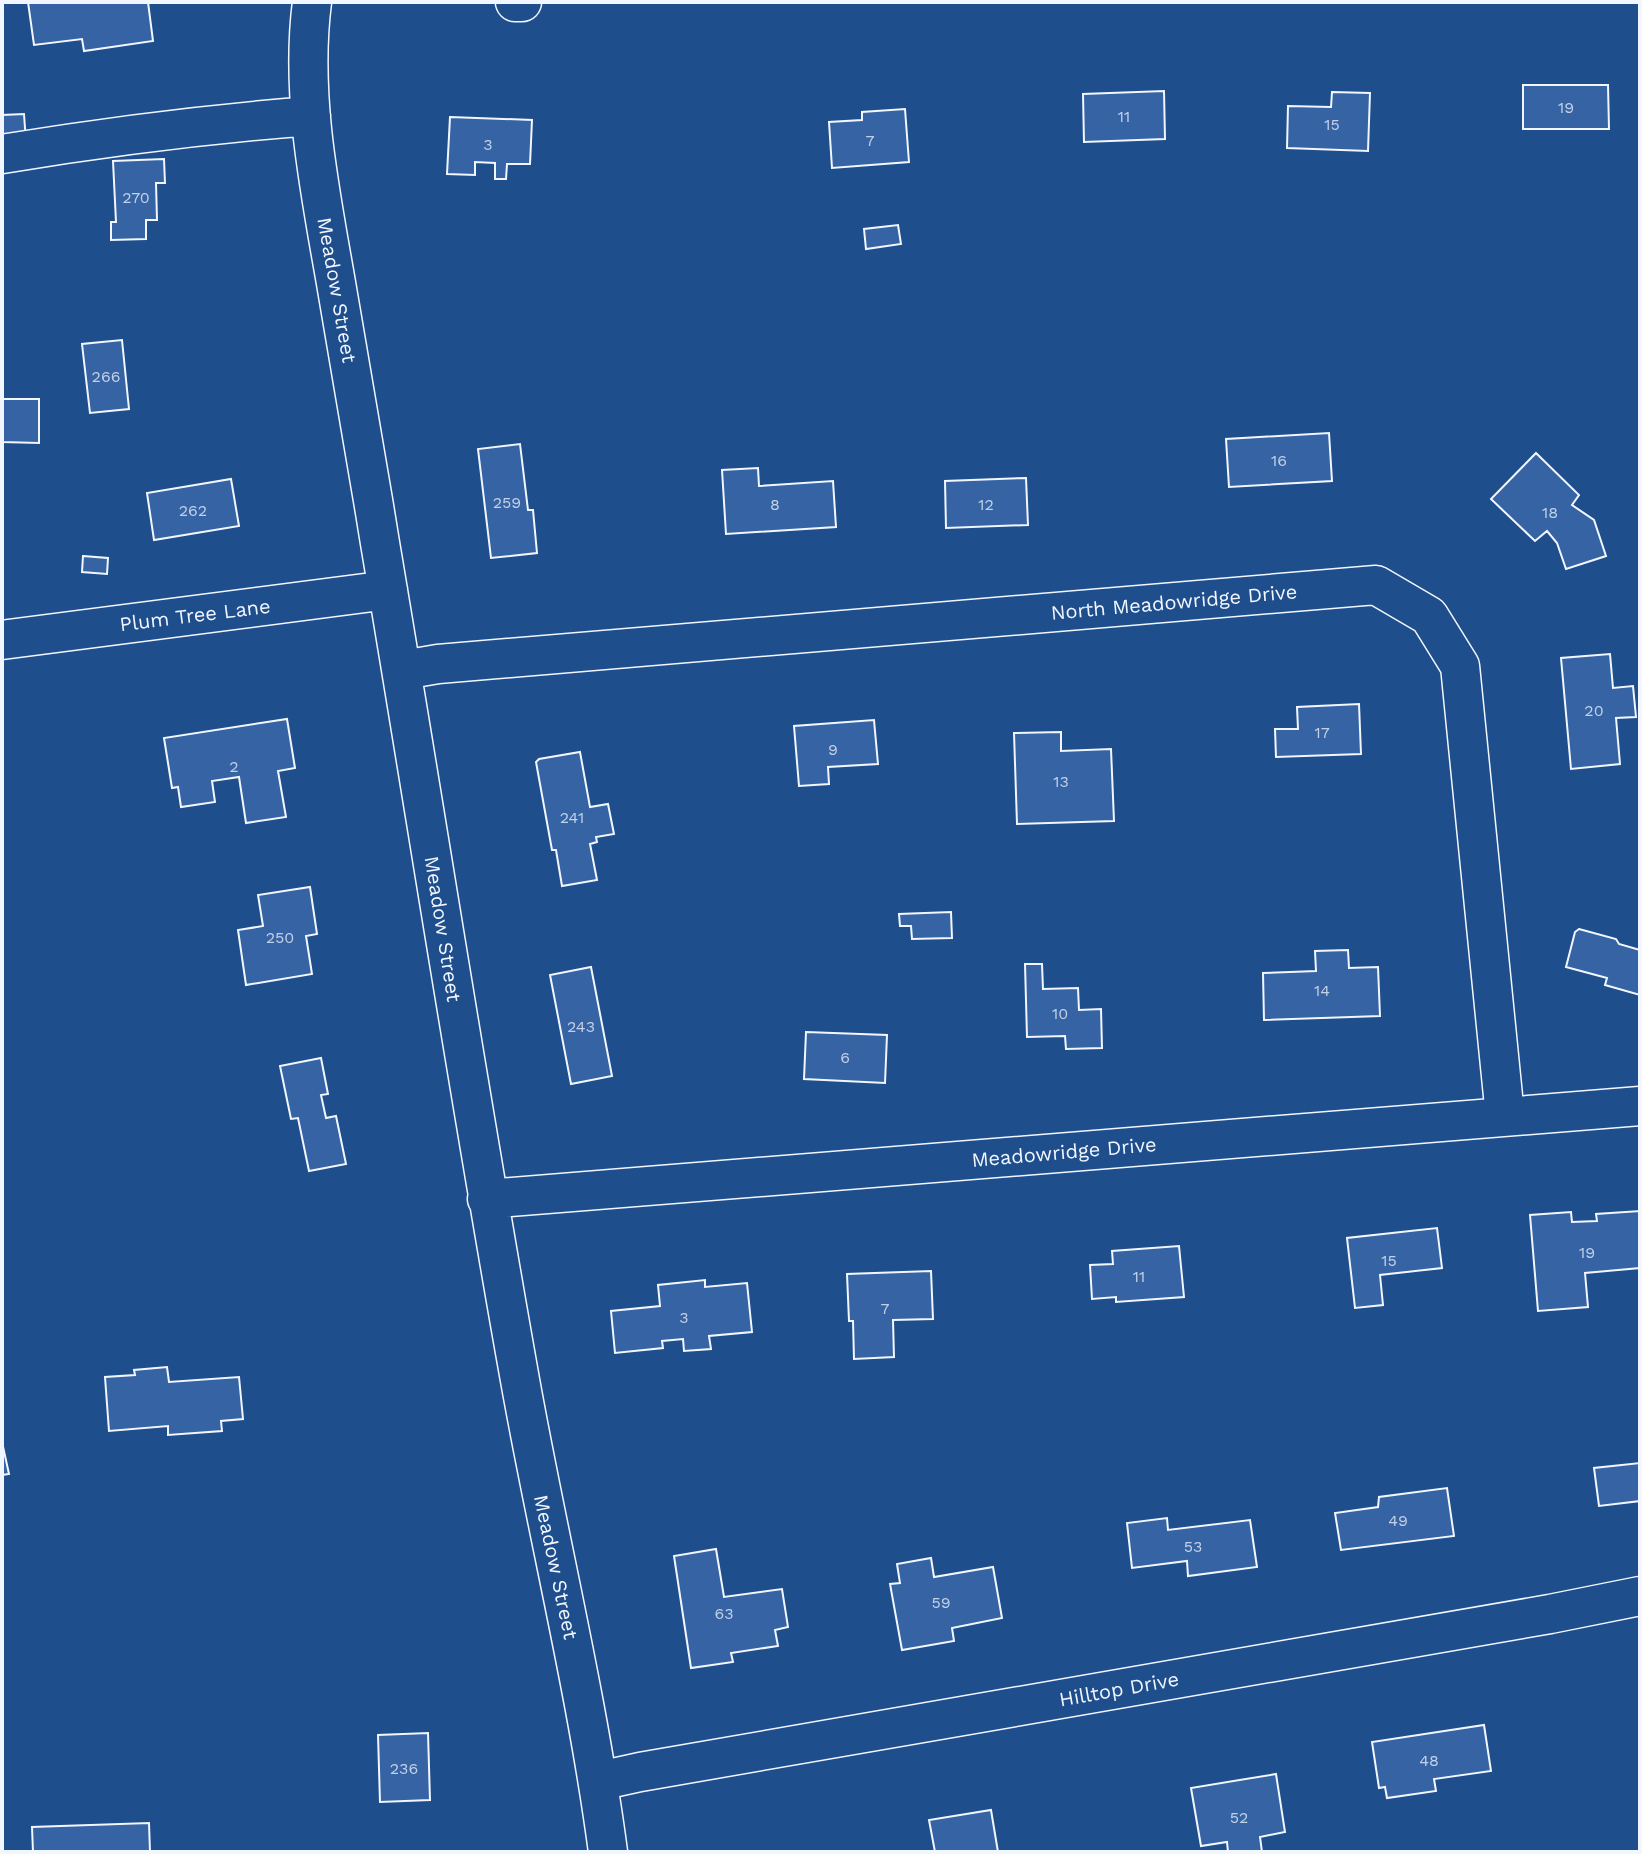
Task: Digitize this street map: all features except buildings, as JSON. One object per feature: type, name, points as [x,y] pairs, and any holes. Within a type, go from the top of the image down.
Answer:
[{"type":"street","name":"Meadow Street","points":[[312,2],[308,63],[311,116],[323,205],[403,670],[487,1199],[533,1454],[599,1781],[608,1852]]},
{"type":"street","points":[[515,2],[522,2]]},
{"type":"street","points":[[2,154],[111,136],[311,116]]},
{"type":"street","name":"North Meadowridge Drive","points":[[403,670],[438,664],[1376,585],[1429,616],[1460,666],[1505,1116]]},
{"type":"street","name":"Plum Tree Lane","points":[[2,640],[388,590]]},
{"type":"street","name":"Meadowridge Drive","points":[[487,1199],[1640,1106]]},
{"type":"street","name":"Hilltop Drive","points":[[599,1781],[1640,1596]]}]
